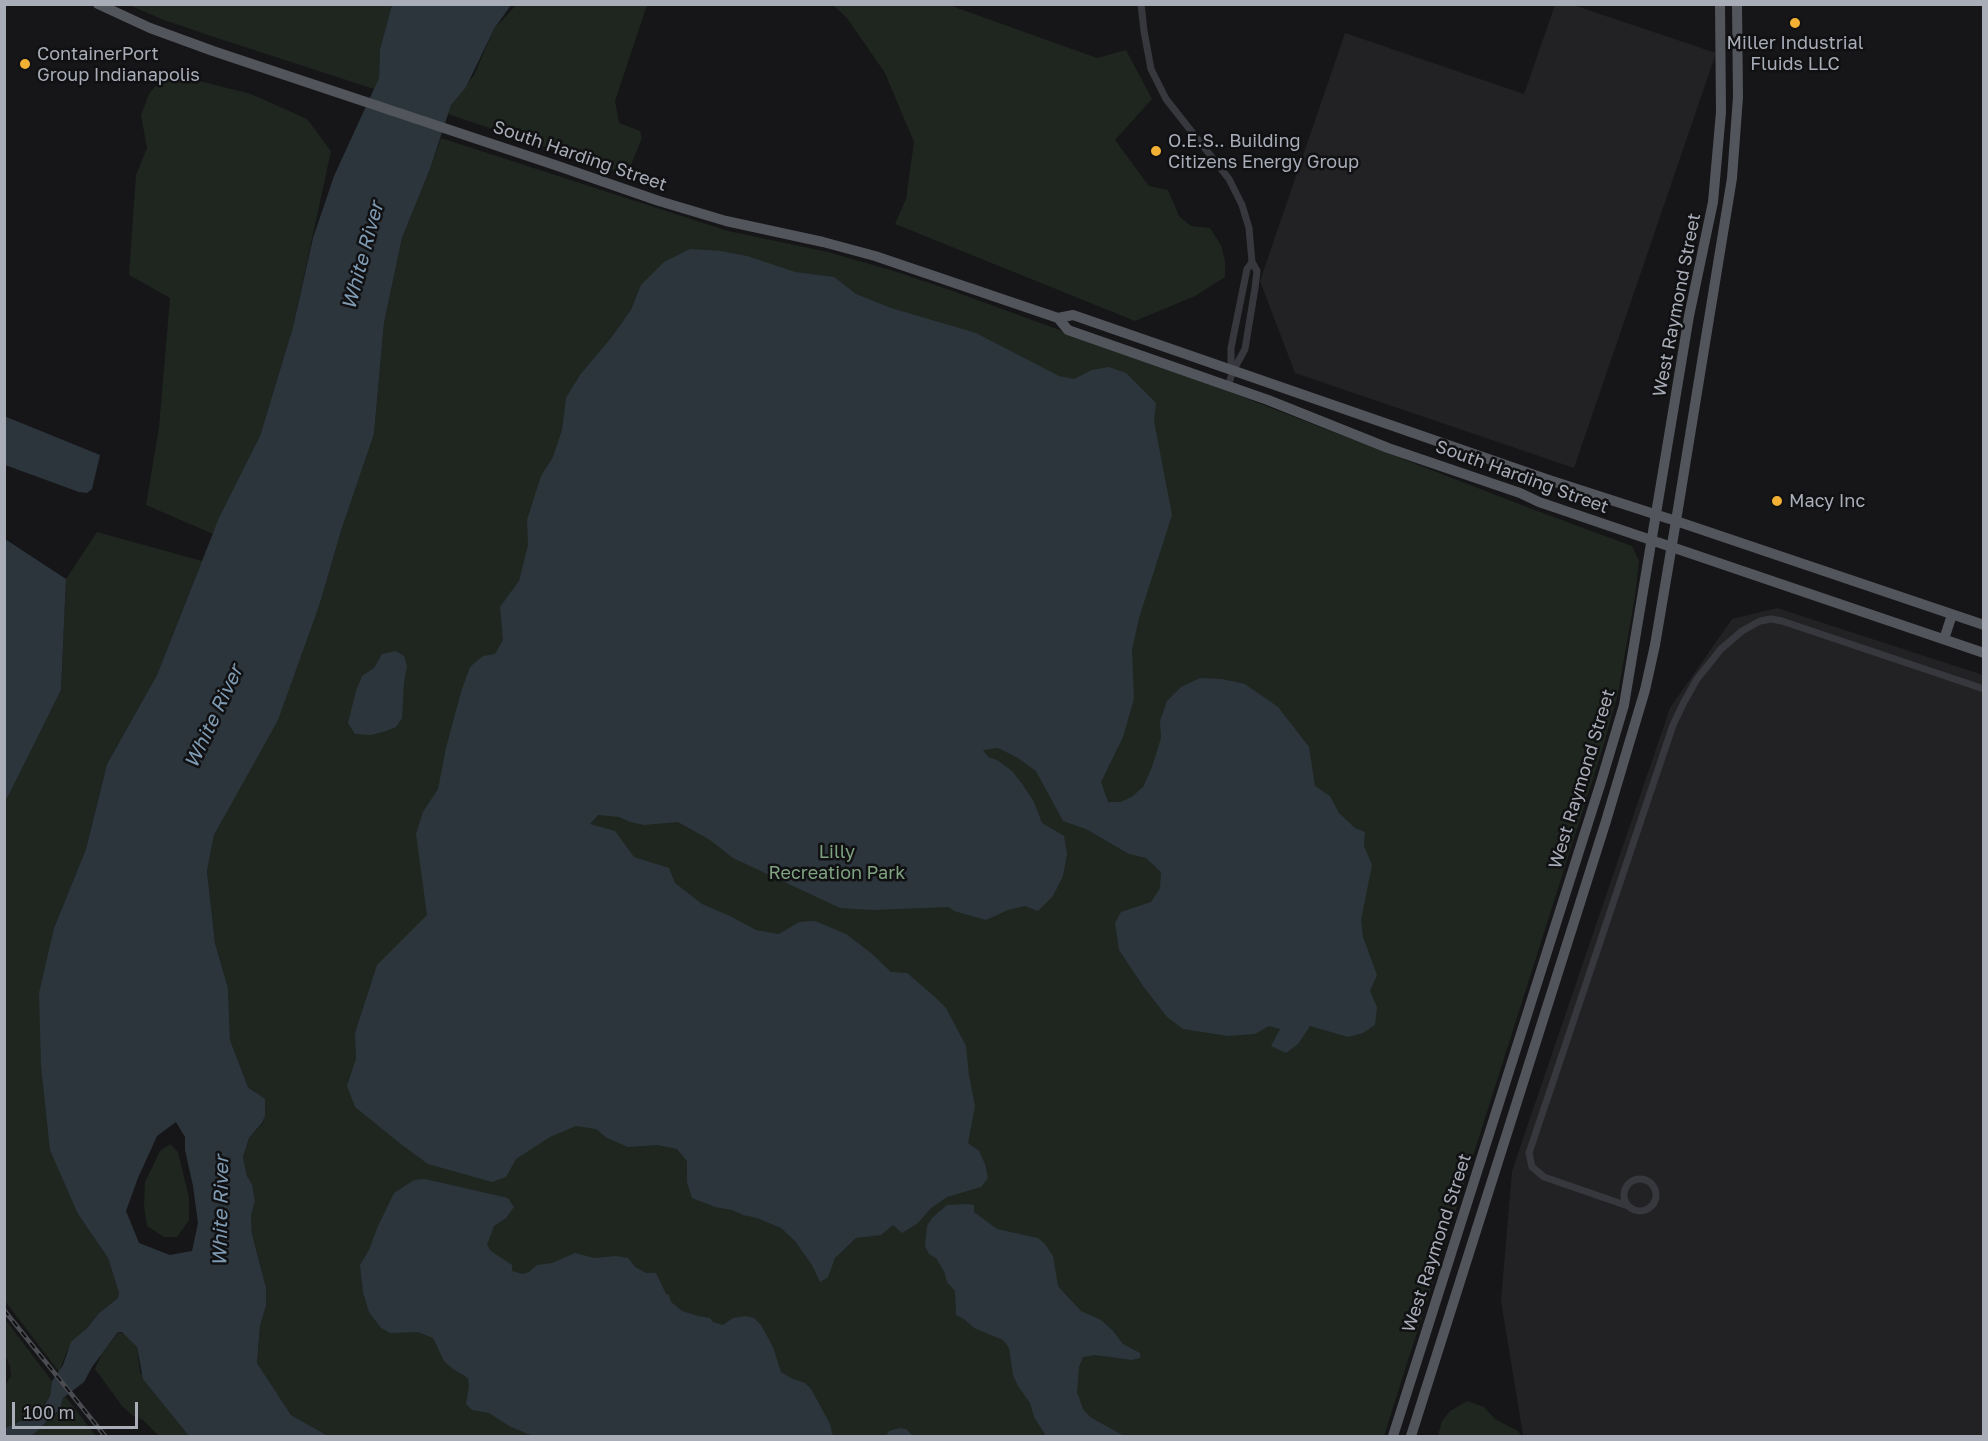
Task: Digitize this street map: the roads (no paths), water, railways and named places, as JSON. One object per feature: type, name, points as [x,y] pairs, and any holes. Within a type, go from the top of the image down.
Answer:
[{"type":"main road","name":"South Harding Street","points":[[98,4],[184,41],[692,212],[823,242],[906,265],[1058,318],[1073,315],[1482,457],[1983,625]]},
{"type":"main road","name":"West Raymond Street","points":[[1393,1437],[1616,733],[1629,678],[1689,316],[1714,190],[1721,112],[1720,4]]},
{"type":"main road","name":"West Raymond Street","points":[[1411,1437],[1635,728],[1655,645],[1735,156],[1739,77],[1737,4]]},
{"type":"main road","name":"South Harding Street","points":[[1058,318],[1068,330],[1268,400],[1388,448],[1520,493],[1539,502],[1983,653]]},
{"type":"main road","points":[[1472,476],[1482,457]]},
{"type":"main road","points":[[1944,639],[1952,615]]},
{"type":"main road","points":[[1492,1122],[1509,1127]]},
{"type":"street","points":[[1142,4],[1151,69],[1166,99],[1227,176],[1235,190],[1249,228],[1252,262],[1257,271],[1245,349],[1228,386]]},
{"type":"street","points":[[1233,371],[1231,348],[1247,269],[1252,262]]},
{"type":"street","points":[[1628,1206],[1623,1194],[1629,1182],[1638,1178],[1648,1180],[1655,1191],[1654,1201],[1647,1209],[1637,1211],[1538,1174],[1530,1163],[1529,1153],[1673,725],[1697,679],[1721,649],[1742,631],[1754,623],[1771,619],[1983,689]]},
{"type":"street","points":[[1606,1198],[1623,1194]]},
{"type":"water","name":"White River","points":[[392,5],[511,5],[494,29],[466,87],[451,105],[430,169],[402,238],[384,323],[374,434],[341,531],[320,603],[278,720],[214,835],[207,871],[215,943],[228,988],[230,1040],[248,1087],[265,1099],[265,1116],[249,1138],[243,1157],[255,1201],[251,1216],[252,1234],[266,1288],[266,1306],[260,1326],[257,1363],[291,1415],[328,1436],[189,1436],[143,1379],[137,1347],[122,1332],[118,1332],[92,1367],[84,1382],[63,1398],[60,1409],[36,1432],[31,1436],[5,1436],[5,1428],[39,1412],[50,1396],[52,1381],[63,1365],[71,1342],[99,1313],[118,1298],[119,1293],[108,1258],[78,1214],[50,1150],[41,1066],[39,993],[54,928],[86,849],[107,764],[157,675],[219,518],[260,436],[293,327],[313,238],[334,176],[379,78],[380,49]],"holes":[[[176,1122],[185,1137],[185,1150],[198,1223],[192,1251],[170,1255],[139,1243],[126,1211],[157,1136]]]},
{"type":"water","points":[[690,249],[747,256],[795,272],[834,277],[856,294],[891,308],[976,333],[1059,376],[1074,379],[1092,370],[1109,367],[1126,373],[1156,403],[1154,421],[1172,515],[1139,618],[1132,650],[1134,699],[1123,737],[1101,782],[1108,802],[1121,802],[1133,796],[1143,787],[1161,738],[1160,721],[1167,701],[1181,687],[1200,678],[1222,679],[1245,684],[1278,707],[1309,747],[1315,786],[1330,796],[1339,813],[1355,828],[1365,832],[1364,846],[1372,865],[1361,920],[1363,937],[1377,975],[1370,991],[1377,1007],[1375,1025],[1363,1033],[1348,1037],[1310,1026],[1298,1044],[1286,1053],[1271,1046],[1280,1029],[1269,1026],[1255,1034],[1228,1036],[1183,1029],[1167,1017],[1119,950],[1115,923],[1121,912],[1151,902],[1160,888],[1161,872],[1146,858],[1129,854],[1086,829],[1063,821],[1036,771],[1018,758],[998,748],[983,750],[988,757],[997,760],[1012,771],[1034,802],[1042,823],[1064,836],[1067,854],[1063,876],[1053,896],[1038,911],[1025,906],[1008,910],[986,920],[954,911],[949,907],[872,910],[840,908],[733,858],[710,840],[678,822],[644,825],[619,817],[598,815],[590,824],[615,831],[634,857],[669,868],[675,883],[702,904],[756,930],[779,934],[799,922],[815,921],[846,934],[891,972],[907,973],[936,998],[946,1008],[966,1046],[975,1106],[968,1143],[979,1151],[988,1178],[981,1187],[947,1197],[931,1208],[918,1223],[902,1233],[893,1225],[881,1235],[856,1238],[835,1258],[828,1277],[820,1282],[812,1265],[795,1241],[781,1228],[757,1218],[715,1207],[692,1198],[687,1182],[687,1161],[677,1149],[657,1145],[628,1147],[607,1138],[596,1129],[576,1126],[550,1137],[516,1159],[506,1177],[492,1182],[428,1164],[355,1107],[347,1086],[356,1059],[355,1033],[377,965],[427,915],[416,834],[423,812],[438,789],[446,748],[470,667],[483,656],[495,654],[503,640],[500,607],[519,581],[528,545],[527,520],[541,476],[553,457],[562,430],[566,398],[580,375],[631,310],[641,285],[664,262]]},
{"type":"water","points":[[4,416],[100,455],[92,489],[87,493],[79,492],[5,465]]},
{"type":"water","points":[[5,539],[66,579],[61,690],[5,802]]},
{"type":"water","points":[[396,651],[404,656],[407,666],[402,718],[396,727],[386,731],[371,735],[355,734],[348,723],[362,676],[374,668],[382,654]]},
{"type":"water","points":[[425,1179],[508,1198],[514,1207],[506,1218],[494,1226],[487,1245],[491,1251],[512,1265],[512,1271],[522,1274],[529,1272],[537,1265],[552,1263],[575,1253],[594,1258],[616,1256],[628,1258],[635,1267],[646,1273],[656,1273],[671,1302],[682,1311],[710,1318],[713,1322],[723,1325],[733,1318],[746,1316],[754,1318],[761,1325],[773,1347],[781,1372],[805,1383],[811,1389],[830,1424],[833,1436],[533,1436],[511,1427],[489,1413],[472,1410],[466,1404],[468,1378],[444,1361],[433,1338],[418,1332],[390,1333],[381,1328],[369,1312],[363,1292],[360,1265],[394,1193],[414,1180]]},
{"type":"water","points":[[947,1205],[974,1205],[974,1212],[997,1229],[1038,1238],[1045,1244],[1053,1256],[1058,1286],[1081,1311],[1101,1320],[1123,1344],[1140,1353],[1140,1358],[1132,1360],[1095,1355],[1083,1357],[1079,1367],[1077,1392],[1083,1409],[1090,1417],[1124,1436],[1046,1436],[1013,1375],[1009,1348],[1003,1340],[974,1328],[956,1315],[955,1291],[947,1282],[944,1271],[936,1258],[929,1254],[925,1246],[927,1226],[932,1218]]},
{"type":"water","points":[[900,1428],[918,1436],[886,1436],[889,1431]]},
{"type":"railway","points":[[4,1310],[105,1436]]},
{"type":"place","name":"Miller Industrial Fluids LLC","points":[[1795,23]]},
{"type":"place","name":"ContainerPort Group Indianapolis","points":[[25,64]]},
{"type":"place","name":"O.E.S.. Building Citizens Energy Group","points":[[1156,151]]},
{"type":"place","name":"Macy Inc","points":[[1777,501]]},
{"type":"park label","name":"Lilly Recreation Park","points":[[837,862]]}]
